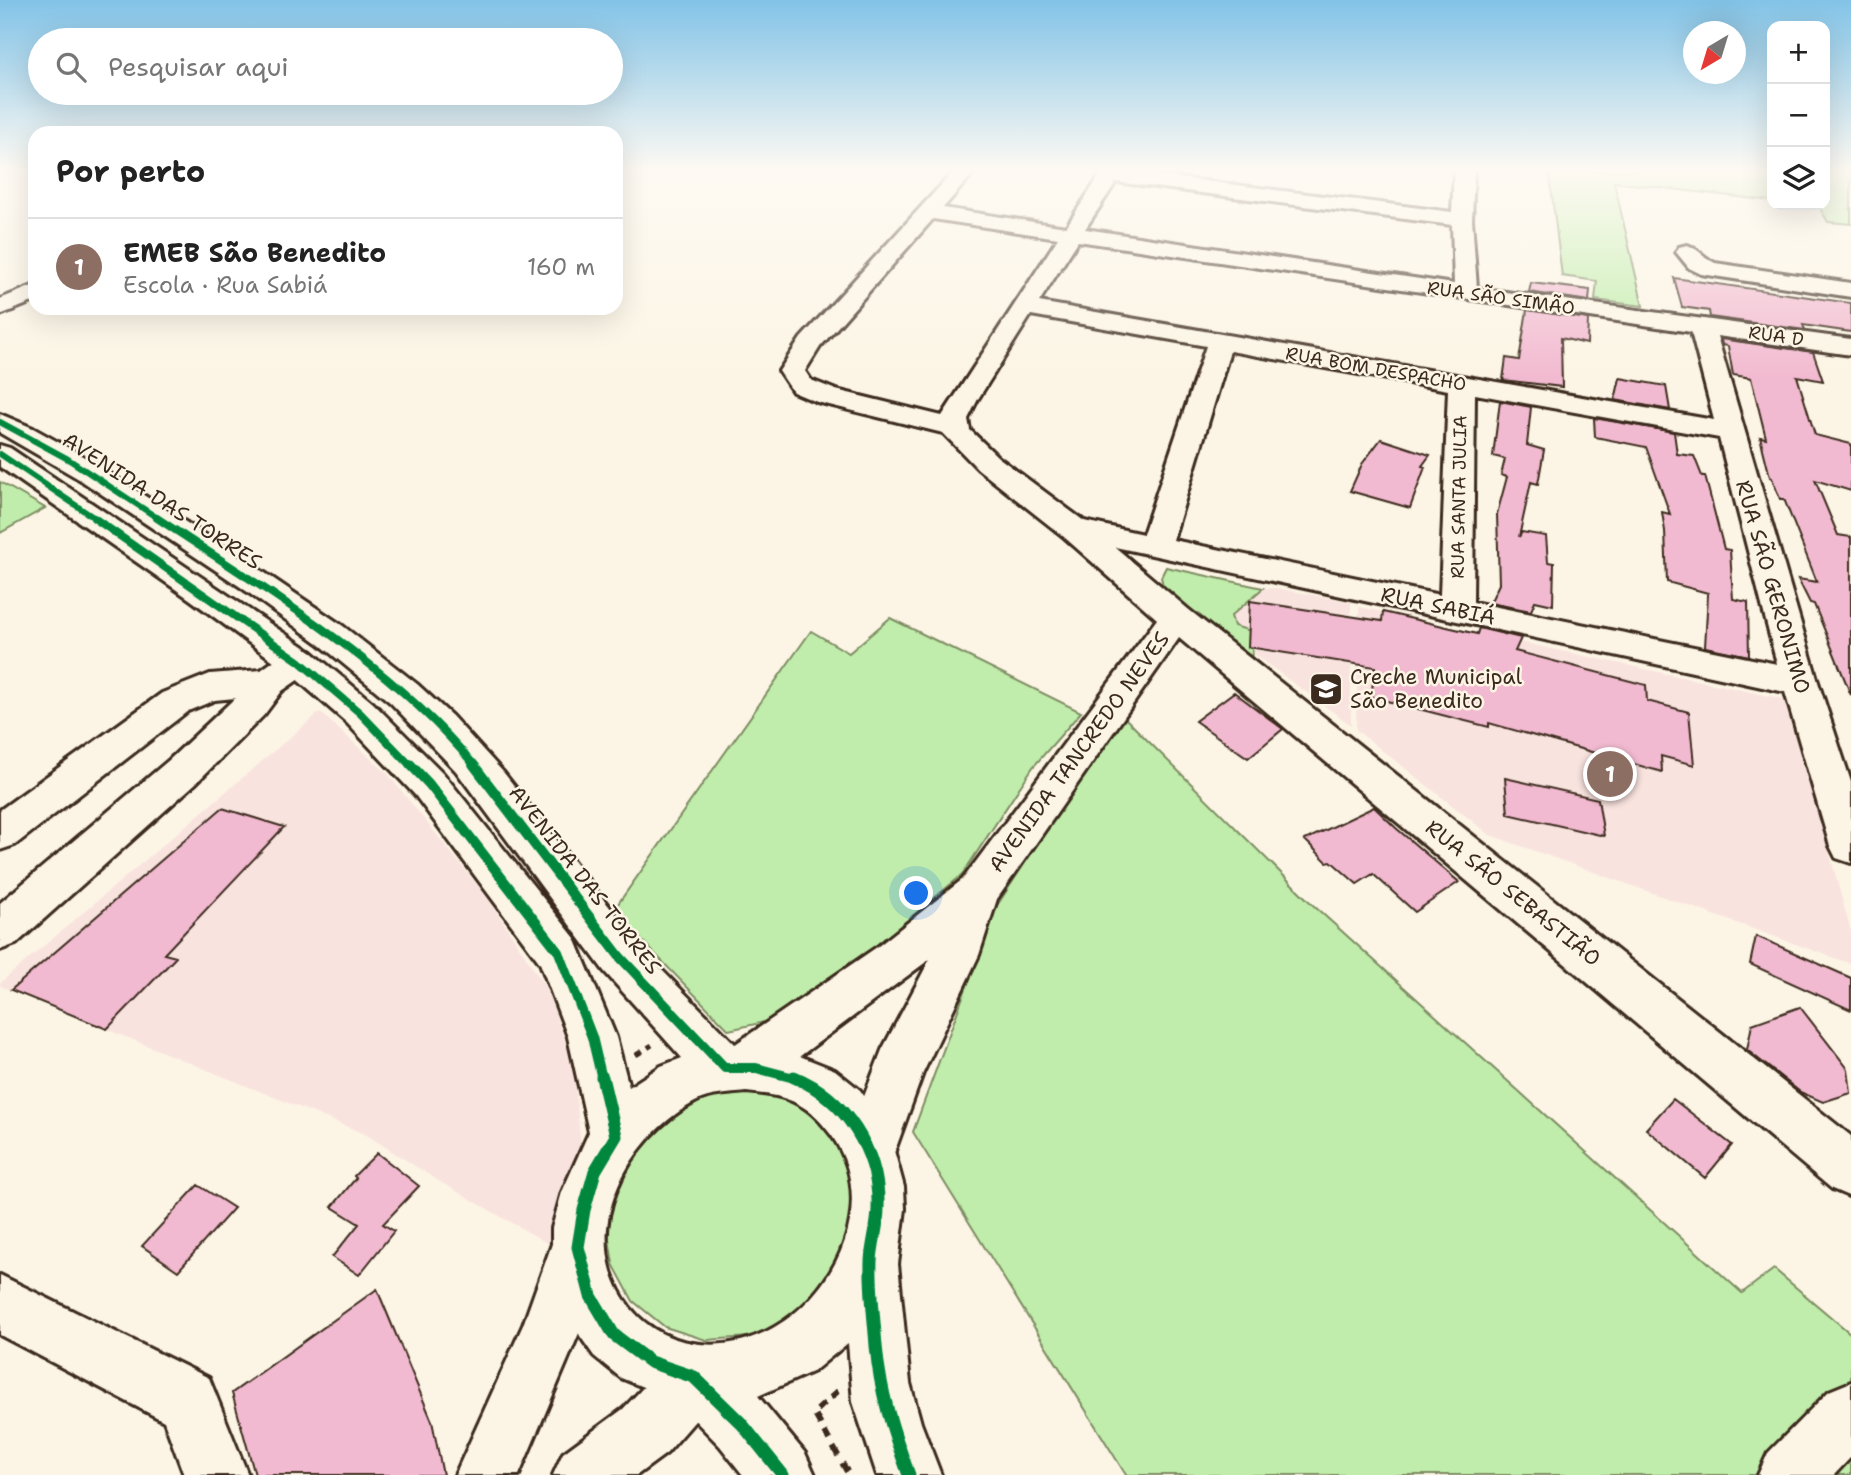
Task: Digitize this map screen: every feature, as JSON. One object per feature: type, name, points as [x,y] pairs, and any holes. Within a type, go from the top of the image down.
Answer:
[{"type":"street","points":[[901,240],[810,343],[792,371],[802,386],[827,396],[956,428],[954,419],[964,400],[1068,240]]},
{"type":"street","name":"RUA SÃO SIMÃO","points":[[1111,240],[1702,326]]},
{"type":"street","points":[[1463,240],[1466,293]]},
{"type":"street","points":[[1687,252],[1697,263],[1709,270],[1851,290]]},
{"type":"street","points":[[0,309],[28,295]]},
{"type":"street","name":"RUA BOM DESPACHO","points":[[1024,307],[1729,431]]},
{"type":"street","name":"RUA D","points":[[1702,326],[1851,347]]},
{"type":"street","name":"RUA SÃO GERONIMO","points":[[1702,326],[1800,682],[1851,846]]},
{"type":"street","points":[[1155,546],[1220,342]]},
{"type":"street","name":"RUA SANTA JULIA","points":[[1456,610],[1462,384]]},
{"type":"street","name":"AVENIDA DAS TORRES","points":[[0,422],[40,442],[240,572],[344,644],[401,690],[469,760],[620,958],[655,997],[736,1067]]},
{"type":"street","name":"AVENIDA TANCREDO NEVES","points":[[736,1067],[893,962],[978,892],[1176,617],[1075,530],[988,463],[957,433],[956,428]]},
{"type":"street","points":[[0,454],[192,584],[284,672],[360,713],[429,784],[559,952],[592,1037],[616,1136]]},
{"type":"street","name":"RUA SABIÁ","points":[[1075,530],[1800,682]]},
{"type":"street","name":"RUA SÃO SEBASTIÃO","points":[[1176,617],[1851,1170]]},
{"type":"street","points":[[0,833],[175,702],[210,687],[284,672]]},
{"type":"street","points":[[0,930],[183,771],[284,672]]},
{"type":"street","name":"AVENIDA TANCREDO NEVES","points":[[869,1151],[900,1067],[956,955],[978,892]]},
{"type":"street","points":[[487,1475],[547,1340],[578,1247],[584,1210],[595,1171],[616,1136],[648,1102],[685,1080],[736,1067],[785,1072],[820,1088],[849,1115],[869,1151],[878,1201],[870,1255],[881,1390],[909,1475]]},
{"type":"street","points":[[578,1247],[590,1296],[614,1335],[650,1362],[694,1377],[750,1372],[802,1347],[844,1306],[870,1255]]},
{"type":"street","points":[[0,1304],[187,1401],[216,1475]]},
{"type":"street","points":[[585,1475],[645,1431],[694,1377]]},
{"type":"street","points":[[694,1377],[742,1424],[783,1475]]},
{"type":"street","points":[[1790,1475],[1851,1413]]},
{"type":"shaded area","name":"Creche Municipal São Benedito","points":[[1263,588],[1351,602],[1351,725],[1252,653],[1254,632],[1234,626],[1231,616]]},
{"type":"shaded area","points":[[1359,607],[1788,700],[1851,932],[1851,964],[1490,835],[1356,730]]},
{"type":"shaded area","points":[[320,712],[387,773],[487,897],[546,988],[573,1063],[581,1148],[554,1247],[437,1180],[365,1134],[0,986],[0,983]]},
{"type":"green space","points":[[1558,240],[1628,240],[1643,306],[1595,300],[1597,281],[1562,276]]},
{"type":"green space","points":[[0,482],[45,508],[0,533]]},
{"type":"green space","points":[[1166,567],[1263,588],[1231,616],[1234,626],[1254,632],[1251,661],[1164,590],[1161,577]]},
{"type":"green space","points":[[890,618],[1081,712],[1033,767],[962,875],[791,1016],[729,1030],[613,911],[811,631],[849,653]]},
{"type":"green space","points":[[1122,715],[1314,906],[1742,1293],[1774,1269],[1851,1334],[1851,1475],[1126,1475],[913,1132],[996,907]]},
{"type":"green space","points":[[743,1074],[843,1124],[862,1205],[827,1287],[793,1318],[750,1337],[706,1340],[665,1327],[633,1301],[613,1264],[606,1220],[636,1135]]},
{"type":"building","points":[[1674,278],[1851,303],[1851,332],[1803,325],[1805,330],[1710,317],[1709,311],[1682,307]]},
{"type":"building","points":[[1531,283],[1590,290],[1589,301],[1529,292]]},
{"type":"building","points":[[1527,310],[1588,319],[1587,344],[1561,338],[1562,387],[1503,380],[1506,358],[1519,360]]},
{"type":"building","points":[[1721,339],[1813,352],[1823,381],[1797,376],[1815,435],[1851,444],[1851,491],[1815,480],[1838,535],[1851,537],[1851,695],[1814,604],[1810,603],[1798,579],[1817,582],[1784,499],[1780,499],[1770,477],[1760,437],[1766,438],[1751,378],[1733,375],[1728,346],[1722,345]]},
{"type":"building","points":[[1620,378],[1666,386],[1670,410],[1615,400]]},
{"type":"building","points":[[1500,401],[1531,407],[1527,445],[1544,450],[1538,484],[1531,482],[1519,537],[1522,532],[1546,536],[1548,562],[1554,563],[1553,605],[1535,601],[1531,611],[1490,603],[1499,584],[1497,514],[1507,477],[1501,475],[1505,459],[1493,456]]},
{"type":"building","points":[[1594,418],[1674,432],[1677,454],[1694,456],[1702,476],[1705,476],[1724,549],[1730,550],[1733,599],[1748,602],[1749,656],[1705,647],[1708,593],[1667,582],[1662,512],[1670,514],[1646,447],[1595,437]]},
{"type":"building","points":[[1381,439],[1430,455],[1422,466],[1425,467],[1410,508],[1350,491],[1362,464]]},
{"type":"building","points":[[1250,601],[1382,621],[1383,612],[1477,634],[1479,628],[1521,638],[1515,651],[1646,685],[1647,701],[1689,712],[1694,765],[1661,756],[1662,772],[1489,723],[1489,727],[1371,697],[1375,667],[1248,647]]},
{"type":"building","points":[[1234,692],[1283,729],[1248,758],[1195,721]]},
{"type":"building","points":[[1505,778],[1598,799],[1604,836],[1508,814]]},
{"type":"building","points":[[1374,807],[1459,882],[1415,912],[1373,874],[1357,884],[1331,861],[1327,862],[1305,840]]},
{"type":"building","points":[[222,808],[284,827],[164,954],[176,957],[107,1029],[11,990]]},
{"type":"building","points":[[1756,936],[1851,978],[1851,1010],[1750,964]]},
{"type":"building","points":[[1800,1007],[1848,1069],[1851,1093],[1823,1102],[1800,1092],[1747,1050],[1752,1024]]},
{"type":"building","points":[[1673,1099],[1732,1145],[1705,1178],[1646,1129]]},
{"type":"building","points":[[377,1153],[419,1186],[383,1224],[394,1231],[359,1275],[332,1257],[359,1224],[332,1207],[356,1178],[354,1176]]},
{"type":"building","points":[[198,1185],[234,1208],[178,1271],[142,1246]]},
{"type":"building","points":[[377,1289],[432,1421],[443,1475],[255,1475],[232,1393]]},
{"type":"cycle path","points":[[0,422],[68,459],[111,487],[292,607],[368,663],[404,693],[470,760],[632,972],[725,1068],[756,1068],[784,1073],[809,1084],[831,1099],[849,1118],[863,1142],[873,1169],[878,1208],[871,1273],[879,1375],[886,1410],[909,1475]]},
{"type":"cycle path","points":[[0,454],[299,661],[360,713],[429,784],[559,952],[592,1037],[616,1136],[595,1171],[584,1210],[578,1247],[591,1296],[614,1335],[650,1362],[694,1377],[742,1424],[783,1475]]},
{"type":"place","name":"Creche Municipal São Benedito","points":[[1326,689]]},
{"type":"place","name":"EMEB São Benedito","points":[[1610,774]]}]
